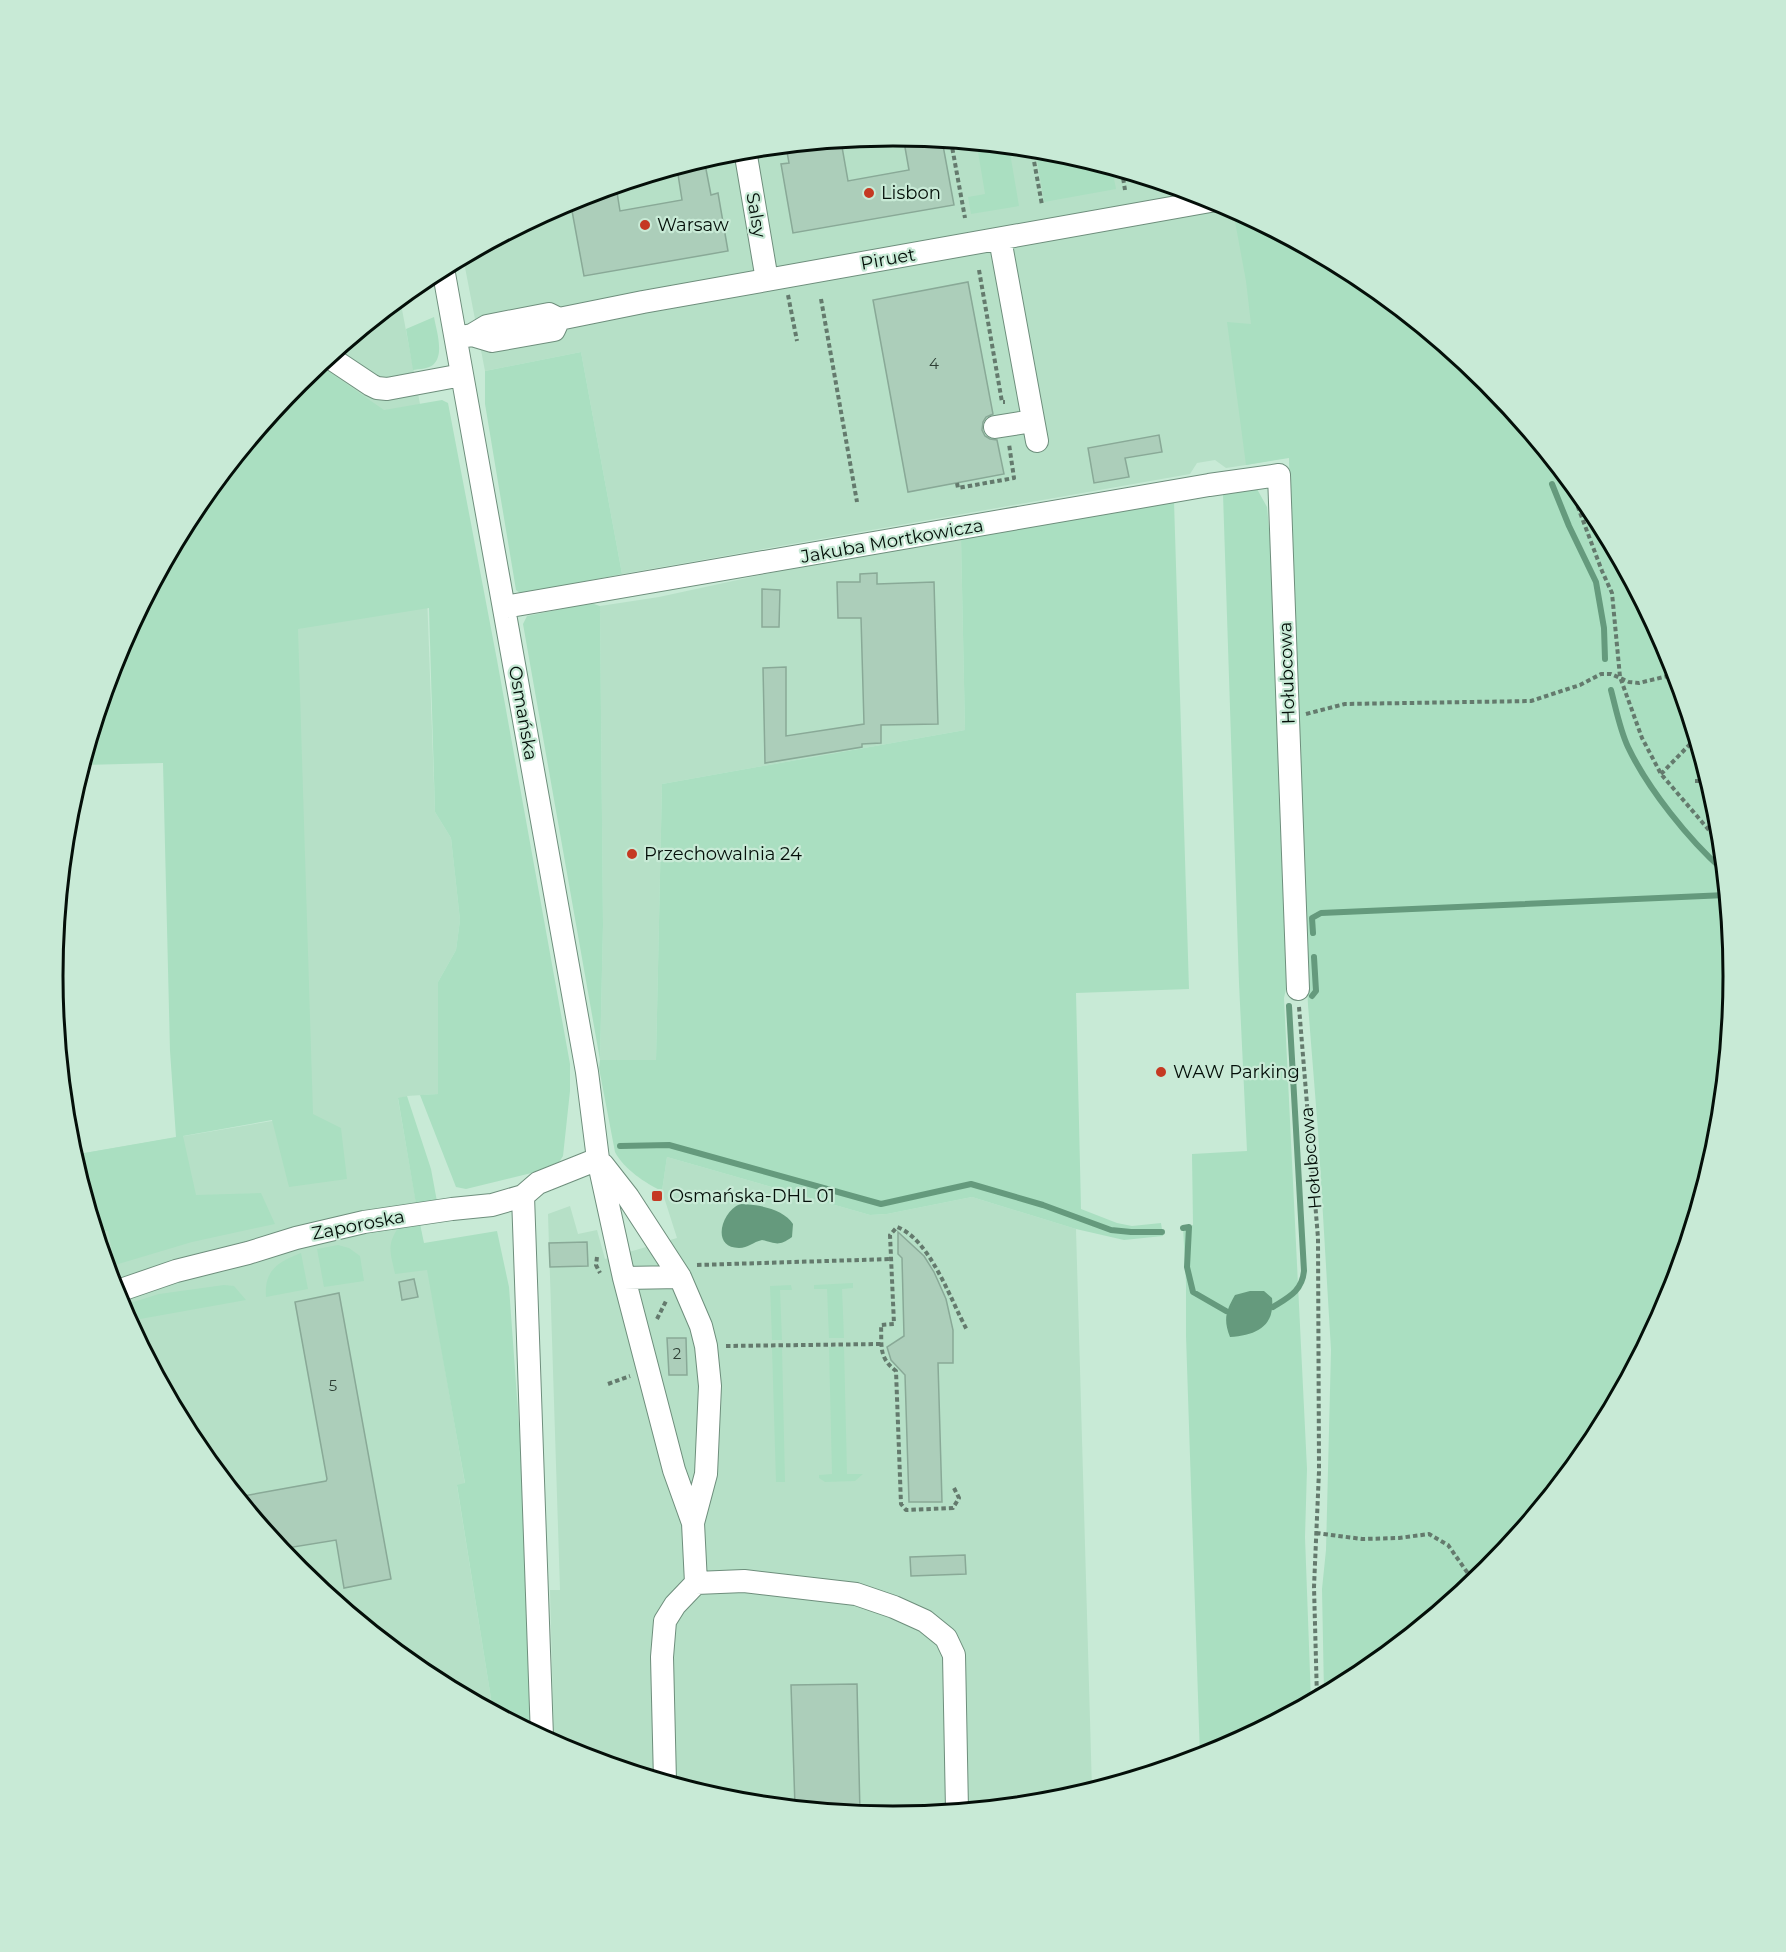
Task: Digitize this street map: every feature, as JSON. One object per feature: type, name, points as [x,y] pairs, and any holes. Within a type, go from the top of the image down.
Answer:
[{"type":"street","name":"Salsy","points":[[746,160],[767,280]]},
{"type":"street","name":"Piruet","points":[[464,337],[487,326],[549,314],[560,319],[1196,204]]},
{"type":"street","points":[[995,427],[1030,428],[1000,239]]},
{"type":"street","name":"Osmańska","points":[[446,277],[464,337],[462,375],[587,1072],[598,1160],[619,1251],[614,1279],[693,1523]]},
{"type":"street","points":[[336,361],[377,388],[387,389],[462,375]]},
{"type":"street","name":"Jakuba Mortkowicza","points":[[504,608],[1197,487],[1279,476]]},
{"type":"street","name":"Hołubcowa","points":[[1279,476],[1298,989]]},
{"type":"street","points":[[598,1160],[685,1270],[706,1346],[710,1386],[706,1474],[693,1523],[696,1583]]},
{"type":"street","name":"Zaporoska","points":[[124,1289],[176,1271],[364,1222],[492,1205],[523,1196],[538,1183],[598,1160]]},
{"type":"street","points":[[523,1196],[542,1727]]},
{"type":"street","points":[[614,1279],[685,1270]]},
{"type":"street","points":[[665,1774],[662,1657],[665,1621],[675,1605],[696,1583],[744,1581],[856,1594],[925,1621],[946,1638],[954,1655],[957,1803]]},
{"type":"path","points":[[952,148],[965,218]]},
{"type":"path","points":[[1034,158],[1042,205]]},
{"type":"path","points":[[1123,179],[1125,190]]},
{"type":"path","points":[[957,483],[958,488],[1014,478],[1009,444],[1023,442],[1030,428],[1016,400],[1002,402],[979,270]]},
{"type":"path","points":[[821,299],[825,336],[836,382],[857,502]]},
{"type":"path","points":[[790,304],[797,342]]},
{"type":"path","points":[[830,383],[836,382]]},
{"type":"path","points":[[838,431],[844,430]]},
{"type":"path","points":[[847,480],[853,478]]},
{"type":"path","points":[[1580,510],[1612,593],[1620,677],[1642,738],[1660,774],[1710,831]]},
{"type":"path","points":[[1288,719],[1345,704],[1531,700],[1580,685],[1601,674],[1611,674],[1639,684],[1667,676]]},
{"type":"path","points":[[1660,774],[1690,744]]},
{"type":"path","points":[[1695,781],[1700,781]]},
{"type":"path","name":"Hołubcowa","points":[[1298,989],[1318,1238],[1319,1471],[1314,1587],[1317,1689]]},
{"type":"path","points":[[954,1488],[959,1498],[953,1508],[906,1510],[900,1504],[896,1371],[885,1363],[881,1325],[894,1324],[890,1235],[897,1227],[906,1230],[936,1267],[967,1330]]},
{"type":"path","points":[[614,1279],[597,1265],[597,1253],[619,1251]]},
{"type":"path","points":[[685,1270],[695,1265],[891,1259]]},
{"type":"path","points":[[706,1346],[882,1344]]},
{"type":"path","points":[[1316,1533],[1362,1539],[1429,1534],[1448,1545],[1468,1574]]},
{"type":"shaded area","points":[[893,146],[947,148],[1001,153],[1108,174],[1211,209],[1260,232],[1308,257],[1354,286],[1398,318],[1440,352],[1507,418],[1226,468],[1215,460],[1197,463],[1190,474],[622,574],[581,352],[485,371],[465,265],[526,232],[575,209],[626,190],[678,174],[731,162],[785,153],[839,148]]},
{"type":"shaded area","points":[[978,151],[1010,155],[1019,206],[971,214],[968,197],[985,194]]},
{"type":"shaded area","points":[[1037,159],[1113,176],[1116,189],[1044,202]]},
{"type":"shaded area","points":[[1235,220],[1308,257],[1354,286],[1398,318],[1480,389],[1551,471],[1583,515],[1612,561],[1660,658],[1695,761],[1716,868],[1721,922],[1723,976],[1721,1030],[1716,1084],[1707,1138],[1695,1191],[1679,1243],[1660,1294],[1637,1343],[1612,1391],[1583,1437],[1517,1523],[1480,1563],[1440,1600],[1398,1634],[1324,1685],[1322,1589],[1326,1550],[1331,1350],[1303,906],[1289,458],[1246,465],[1227,322],[1251,324]]},
{"type":"shaded area","points":[[402,308],[420,404],[435,812],[451,838],[460,920],[456,950],[438,982],[438,1094],[407,1096],[398,1099],[465,1484],[457,1486],[492,1702],[432,1666],[346,1600],[306,1563],[235,1481],[203,1437],[174,1391],[149,1343],[126,1294],[91,1191],[82,1153],[313,1114],[123,667],[174,561],[203,515],[235,471],[306,389],[346,352]]},
{"type":"shaded area","points":[[434,317],[439,342],[437,361],[429,367],[413,370],[406,329]]},
{"type":"shaded area","points":[[581,352],[622,574],[521,594],[516,590],[485,404],[485,371]]},
{"type":"shaded area","points":[[326,370],[384,410],[442,400],[448,403],[570,1064],[570,1091],[563,1156],[556,1167],[466,1189],[456,1187],[420,1095],[438,1094],[438,982],[456,950],[460,920],[451,838],[435,812],[429,608],[298,629],[313,1114],[341,1128],[347,1179],[289,1187],[272,1120],[183,1136],[196,1195],[261,1193],[275,1224],[192,1242],[115,1265],[108,1231],[103,1231],[82,1153],[176,1137],[170,1051],[163,763],[90,765],[126,658],[149,609],[174,561],[203,515],[235,471],[269,429]]},
{"type":"shaded area","points":[[1257,489],[1267,507],[1276,604],[1288,918],[1285,962],[1288,980],[1284,998],[1307,1469],[1305,1537],[1311,1693],[1260,1720],[1200,1747],[1183,1227],[1193,1225],[1192,1154],[1247,1151],[1239,983],[1223,494]]},
{"type":"shaded area","points":[[1174,501],[1189,989],[1076,993],[1081,1209],[1117,1223],[1132,1226],[1161,1223],[1163,1236],[1124,1240],[1076,1229],[972,1197],[887,1214],[870,1215],[667,1157],[662,1191],[636,1175],[615,1152],[599,1068],[600,1060],[656,1060],[662,784],[965,730],[961,539]]},
{"type":"shaded area","points":[[961,539],[965,730],[662,784],[656,1060],[600,1060],[603,925],[600,606],[659,597],[798,567]]},
{"type":"shaded area","points":[[591,603],[600,606],[603,925],[600,1060],[523,624],[527,616]]},
{"type":"shaded area","points":[[407,1096],[431,1169],[438,1207],[417,1210],[398,1098]]},
{"type":"shaded area","points":[[667,1157],[870,1215],[887,1214],[972,1197],[1076,1229],[1092,1782],[1001,1799],[947,1804],[893,1806],[839,1804],[785,1799],[678,1778],[626,1762],[554,1733],[550,1590],[560,1590],[548,1214],[570,1206],[578,1234],[597,1230],[605,1259],[677,1238],[662,1191]]},
{"type":"shaded area","points":[[740,1204],[762,1206],[777,1211],[793,1224],[792,1237],[780,1243],[762,1240],[742,1248],[730,1246],[722,1236],[722,1229],[728,1214]]},
{"type":"shaded area","points":[[420,1224],[424,1243],[497,1231],[509,1287],[532,1605],[538,1725],[492,1702],[457,1485],[465,1483],[427,1270],[395,1274],[391,1245],[398,1228]]},
{"type":"shaded area","points":[[338,1245],[349,1248],[360,1256],[364,1281],[324,1287],[317,1249]]},
{"type":"shaded area","points":[[301,1253],[308,1289],[266,1297],[267,1280],[274,1268]]},
{"type":"shaded area","points":[[853,1283],[853,1288],[842,1289],[844,1338],[829,1338],[827,1289],[814,1289],[814,1285]]},
{"type":"shaded area","points":[[224,1285],[234,1286],[246,1300],[138,1319],[130,1303],[159,1294]]},
{"type":"shaded area","points":[[791,1285],[792,1290],[780,1290],[782,1340],[772,1340],[770,1286]]},
{"type":"shaded area","points":[[1250,1291],[1264,1291],[1272,1298],[1270,1316],[1267,1322],[1256,1331],[1230,1337],[1226,1320],[1229,1306],[1235,1295]]},
{"type":"shaded area","points":[[829,1347],[844,1347],[847,1474],[863,1474],[855,1481],[825,1482],[819,1478],[819,1475],[832,1474]]},
{"type":"shaded area","points":[[772,1348],[782,1348],[785,1482],[776,1482]]},
{"type":"building","name":"Lisbon","points":[[905,146],[943,148],[954,205],[793,233],[781,164],[789,163],[787,153],[842,148],[848,181],[909,170]]},
{"type":"building","name":"Warsaw","points":[[706,168],[711,195],[718,193],[728,251],[584,276],[572,210],[617,193],[620,211],[682,200],[678,174]]},
{"type":"building","points":[[968,282],[993,414],[986,417],[982,430],[985,436],[997,440],[1004,474],[908,492],[873,300]]},
{"type":"building","points":[[1159,435],[1162,452],[1125,458],[1129,477],[1094,483],[1088,448]]},
{"type":"building","points":[[877,573],[877,584],[934,582],[938,724],[881,725],[881,743],[862,744],[862,747],[765,763],[763,668],[786,667],[786,736],[864,724],[861,618],[838,618],[837,582],[860,582],[860,574]]},
{"type":"building","points":[[762,589],[780,590],[779,627],[762,627]]},
{"type":"building","points":[[898,1232],[924,1256],[934,1272],[946,1299],[953,1330],[953,1363],[938,1363],[942,1502],[909,1502],[905,1375],[891,1360],[887,1347],[904,1336],[902,1258],[898,1254]]},
{"type":"building","points":[[587,1242],[588,1266],[550,1267],[549,1243]]},
{"type":"building","points":[[414,1279],[418,1297],[402,1300],[399,1282]]},
{"type":"building","points":[[339,1293],[391,1579],[344,1588],[336,1540],[291,1547],[247,1495],[327,1479],[295,1302]]},
{"type":"building","points":[[667,1338],[686,1338],[687,1375],[669,1375]]},
{"type":"building","points":[[965,1555],[966,1574],[911,1576],[910,1557]]},
{"type":"building","points":[[857,1684],[860,1805],[795,1800],[791,1685]]},
{"type":"waterway","points":[[1552,484],[1596,582],[1604,628],[1605,659]]},
{"type":"waterway","points":[[1611,690],[1625,740],[1646,780],[1683,829],[1715,863]]},
{"type":"waterway","points":[[1313,933],[1312,918],[1321,913],[1719,895]]},
{"type":"waterway","points":[[1312,996],[1316,991],[1314,957]]},
{"type":"waterway","points":[[1273,1307],[1298,1289],[1304,1271],[1289,1006]]},
{"type":"waterway","points":[[620,1146],[669,1145],[881,1204],[971,1184],[1043,1205],[1111,1230],[1162,1232]]},
{"type":"waterway","points":[[1183,1228],[1189,1227],[1187,1267],[1193,1292],[1226,1311]]},
{"type":"place","name":"Lisbon","points":[[869,193]]},
{"type":"place","name":"Warsaw","points":[[645,225]]},
{"type":"place","name":"Przechowalnia 24","points":[[632,854]]},
{"type":"place","name":"WAW Parking","points":[[1161,1072]]},
{"type":"place","name":"Osmańska-DHL 01","points":[[657,1196]]}]
